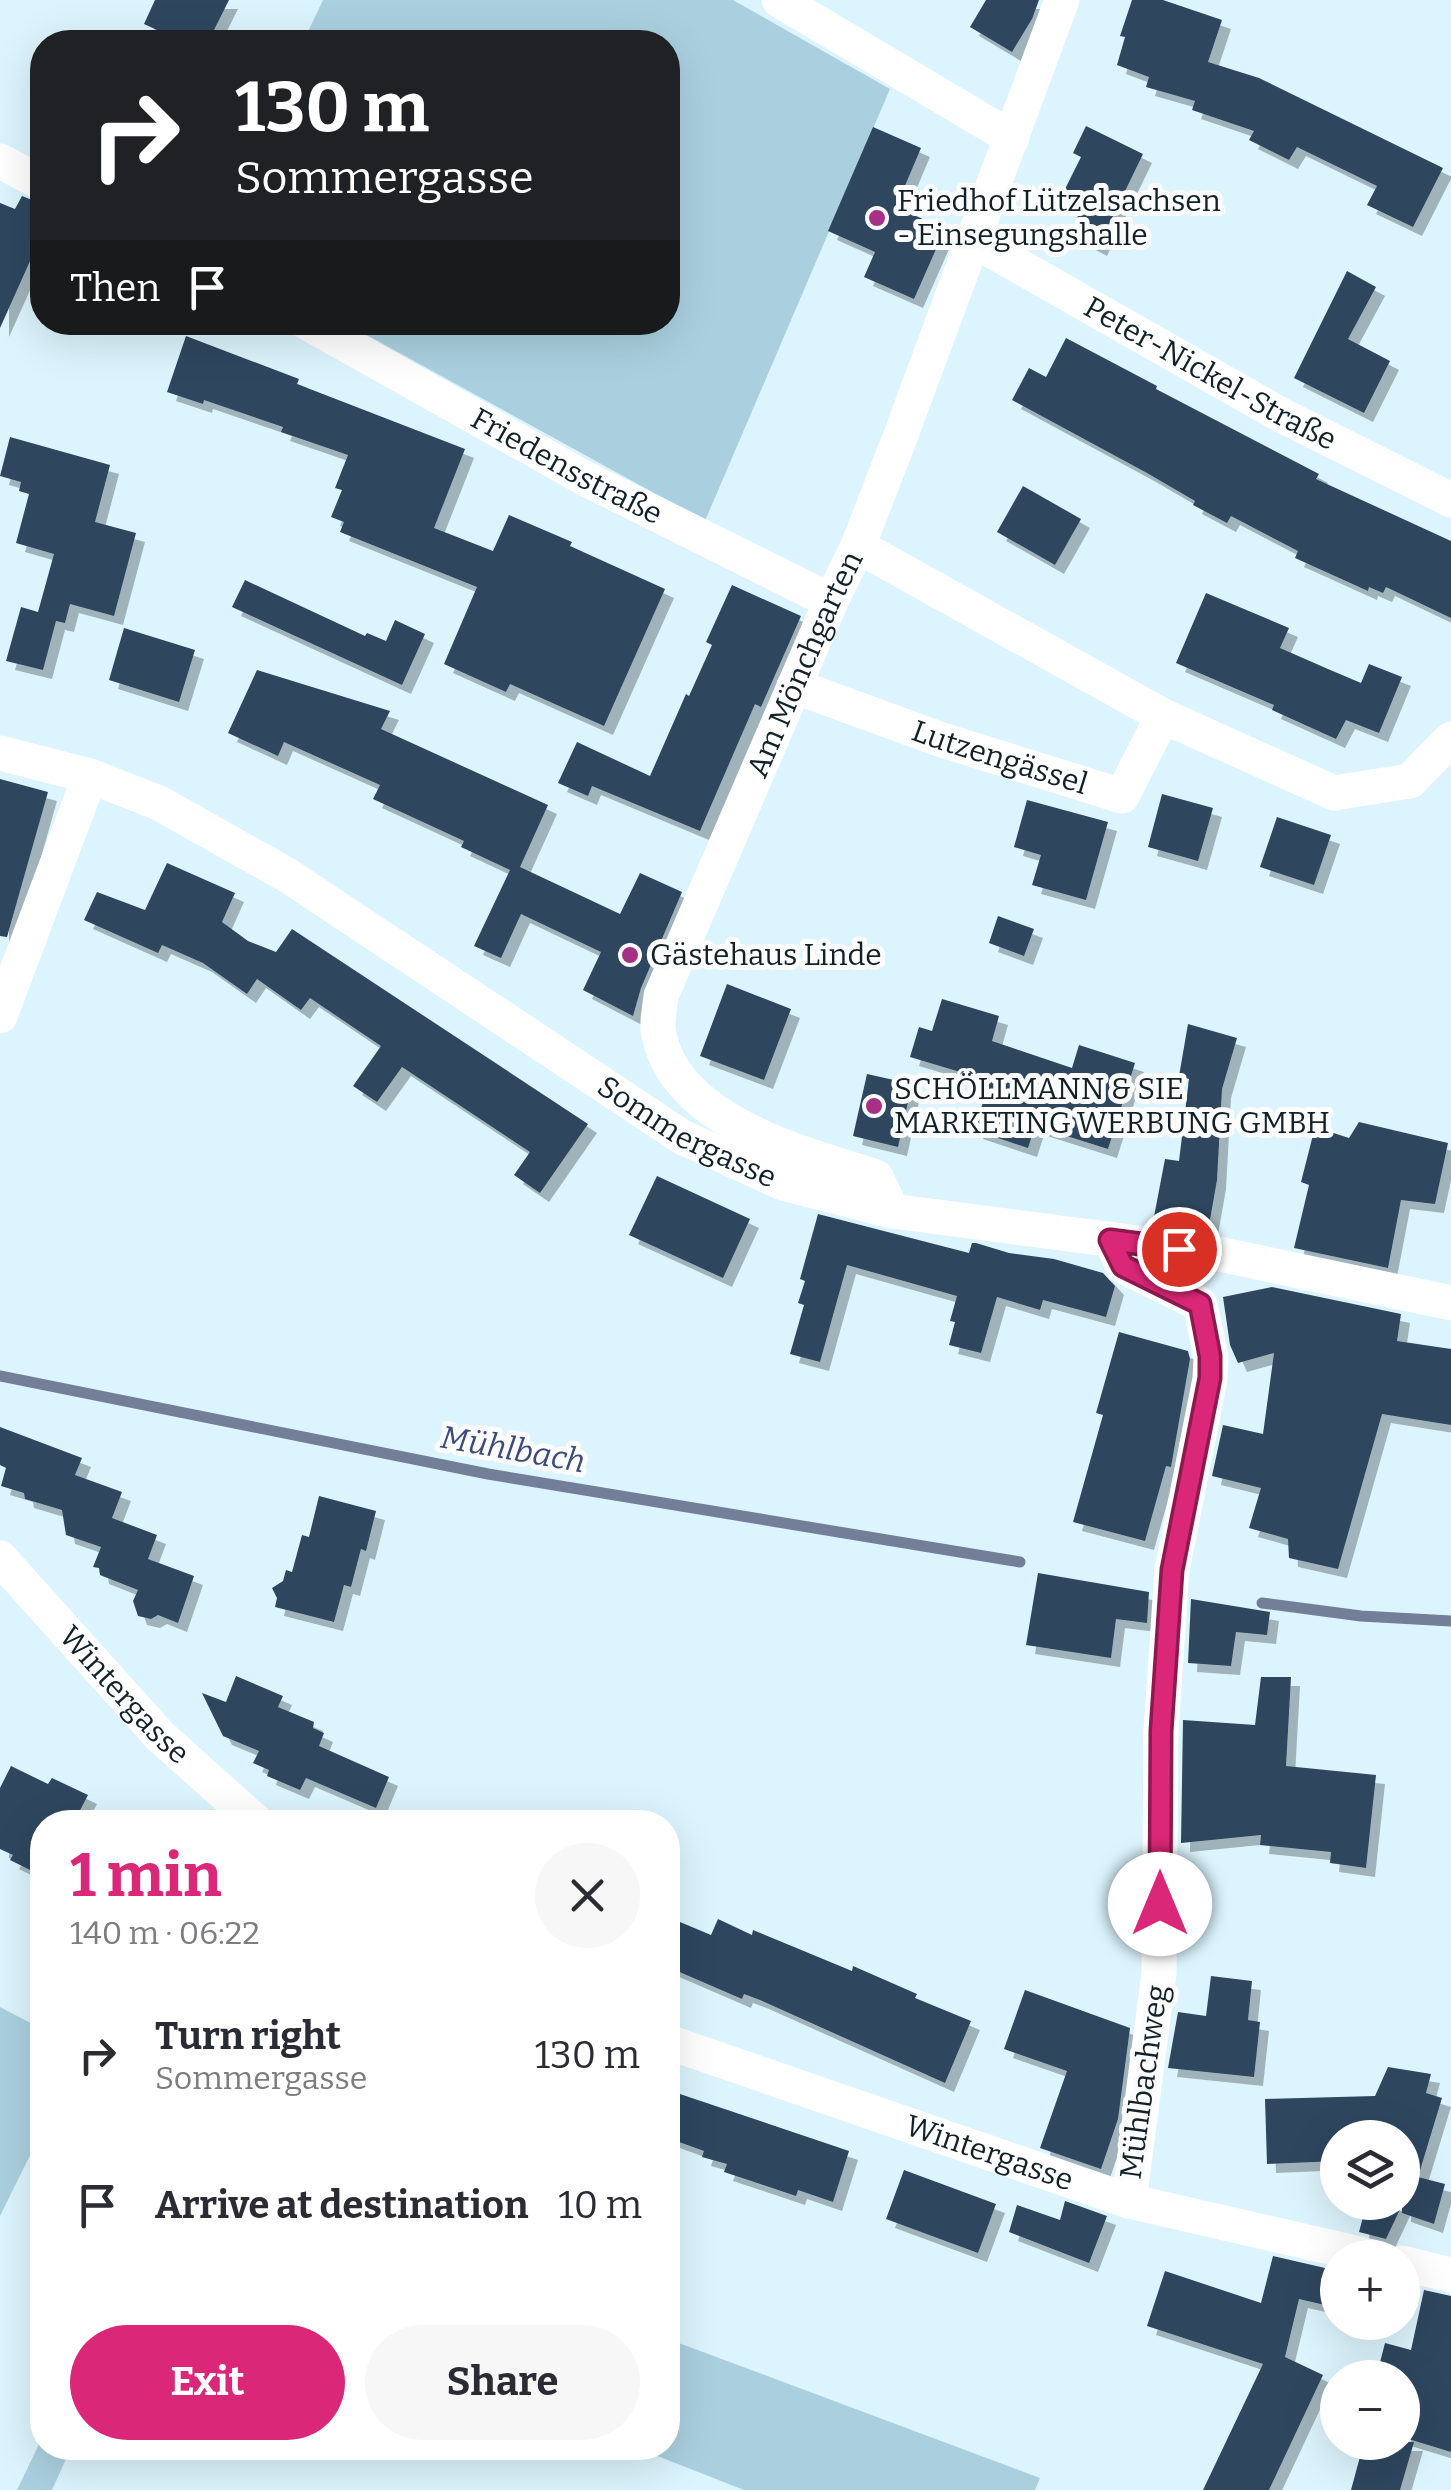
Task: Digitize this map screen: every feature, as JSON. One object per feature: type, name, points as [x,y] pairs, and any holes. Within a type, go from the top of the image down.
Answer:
[{"type":"street","points":[[779,0],[1012,138]]},
{"type":"street","name":"Am Mönchgarten","points":[[892,1211],[876,1177],[772,1143],[719,1113],[688,1089],[668,1061],[658,1032],[661,996],[831,600],[858,546],[1062,0]]},
{"type":"street","points":[[0,162],[30,177]]},
{"type":"street","name":"Peter-Nickel-Straße","points":[[975,240],[1280,415],[1451,500]]},
{"type":"street","name":"Friedensstraße","points":[[329,335],[586,478],[831,600]]},
{"type":"street","points":[[858,546],[1163,716],[1334,793],[1410,781],[1451,739]]},
{"type":"street","name":"Lutzengässel","points":[[794,686],[942,740],[1122,796],[1163,716]]},
{"type":"street","name":"Sommergasse","points":[[0,753],[90,776],[160,802],[287,874],[682,1138],[783,1183],[892,1211],[1214,1254],[1451,1303]]},
{"type":"street","points":[[0,1016],[90,776]]},
{"type":"street","name":"Mühlbachweg","points":[[1110,1240],[1123,1266],[1200,1304],[1210,1356],[1210,1378],[1172,1570],[1161,1731],[1159,1972],[1129,2202]]},
{"type":"street","name":"Wintergasse","points":[[0,1558],[160,1736],[243,1810]]},
{"type":"street","name":"Wintergasse","points":[[680,2046],[1129,2202],[1320,2245]]},
{"type":"street","points":[[1420,2267],[1451,2275]]},
{"type":"shaded area","points":[[323,0],[733,0],[890,89],[705,521],[367,335],[680,335],[680,30],[309,30]]},
{"type":"shaded area","points":[[0,2007],[30,2023],[30,2155],[0,2216]]},
{"type":"shaded area","points":[[680,2343],[1040,2478],[1035,2490],[744,2490],[668,2460],[680,2460]]},
{"type":"shaded area","points":[[31,2460],[66,2460],[52,2490],[17,2490]]},
{"type":"building","points":[[155,0],[229,0],[214,30],[157,30],[144,24]]},
{"type":"building","points":[[986,0],[1039,0],[1012,52],[970,27]]},
{"type":"building","points":[[1132,0],[1163,0],[1222,20],[1208,62],[1259,78],[1443,168],[1413,227],[1367,205],[1377,186],[1297,147],[1289,160],[1249,140],[1254,131],[1192,110],[1195,101],[1146,87],[1149,77],[1117,65],[1125,37],[1120,36]]},
{"type":"building","points":[[1086,126],[1143,154],[1098,247],[1072,233],[1081,207],[1061,197],[1081,157],[1073,153]]},
{"type":"building","name":"Friedhof Lützelsachsen - Einsegungshalle","points":[[873,127],[921,148],[896,207],[945,229],[914,299],[864,277],[875,252],[828,231]]},
{"type":"building","points":[[22,196],[30,199],[30,261],[0,328],[0,203],[15,209]]},
{"type":"building","points":[[1347,271],[1376,287],[1348,339],[1390,361],[1364,413],[1294,378]]},
{"type":"building","points":[[186,336],[465,449],[434,528],[493,551],[509,515],[665,589],[604,726],[510,684],[506,692],[444,664],[477,587],[340,532],[344,522],[331,517],[342,490],[335,488],[348,455],[281,432],[283,427],[204,400],[203,404],[167,392]]},
{"type":"building","points":[[1066,338],[1319,474],[1316,479],[1451,541],[1451,618],[1386,587],[1383,593],[1369,587],[1368,591],[1295,558],[1298,551],[1231,516],[1227,523],[1147,473],[1012,400],[1029,368],[1046,377]]},
{"type":"building","points":[[10,437],[110,465],[95,522],[136,533],[114,616],[70,604],[65,623],[56,621],[43,670],[6,661],[21,607],[38,612],[54,554],[16,543],[29,494],[19,491],[21,482],[0,476]]},
{"type":"building","points":[[1023,486],[1081,519],[1055,565],[997,532]]},
{"type":"building","points":[[245,580],[365,636],[367,633],[386,641],[395,620],[425,634],[402,685],[232,607]]},
{"type":"building","points":[[732,585],[801,616],[761,707],[755,704],[700,831],[592,786],[588,796],[558,783],[577,742],[650,776],[712,645],[706,642]]},
{"type":"building","points":[[1206,593],[1289,628],[1280,648],[1328,669],[1361,683],[1369,664],[1402,677],[1379,733],[1346,720],[1336,739],[1272,710],[1274,705],[1176,663]]},
{"type":"building","points":[[124,628],[195,650],[179,702],[109,680]]},
{"type":"building","points":[[257,670],[390,711],[381,729],[548,805],[520,867],[620,914],[640,873],[682,892],[633,1016],[583,990],[601,952],[521,914],[501,958],[474,946],[510,870],[461,847],[464,841],[373,799],[380,785],[284,742],[278,756],[228,733]]},
{"type":"building","points":[[0,779],[48,792],[7,937],[0,936]]},
{"type":"building","points":[[1162,794],[1213,808],[1198,861],[1148,847]]},
{"type":"building","points":[[1027,800],[1108,822],[1086,900],[1032,885],[1041,855],[1014,847]]},
{"type":"building","points":[[1277,817],[1331,835],[1314,885],[1260,867]]},
{"type":"building","points":[[167,863],[235,893],[222,922],[248,941],[276,952],[292,929],[588,1124],[540,1193],[514,1175],[530,1152],[402,1067],[377,1102],[353,1086],[381,1046],[310,998],[301,1010],[257,979],[247,994],[203,963],[162,945],[158,953],[84,920],[97,892],[145,910]]},
{"type":"building","points":[[998,916],[1034,929],[1024,956],[989,943]]},
{"type":"building","points":[[727,984],[791,1009],[764,1080],[700,1056]]},
{"type":"building","points":[[942,999],[999,1016],[992,1041],[1072,1068],[1079,1045],[1135,1063],[1108,1149],[1035,1126],[1028,1148],[974,1130],[990,1081],[910,1057],[919,1027],[932,1031]]},
{"type":"building","points":[[1188,1024],[1237,1038],[1222,1089],[1217,1180],[1208,1231],[1153,1222],[1165,1159],[1179,1161],[1189,1079],[1179,1076]]},
{"type":"building","points":[[867,1074],[912,1084],[898,1147],[853,1136]]},
{"type":"building","points":[[1359,1122],[1448,1143],[1435,1204],[1401,1200],[1388,1268],[1294,1248],[1309,1185],[1301,1182],[1315,1127],[1349,1138]]},
{"type":"building","points":[[657,1176],[750,1219],[723,1278],[629,1235]]},
{"type":"building","points":[[818,1214],[969,1253],[972,1243],[976,1243],[1103,1273],[1115,1286],[1106,1317],[1043,1300],[1040,1310],[997,1297],[981,1353],[949,1345],[957,1296],[847,1265],[820,1362],[790,1354],[804,1305],[798,1303],[805,1281],[800,1279]]},
{"type":"building","points":[[1272,1287],[1401,1314],[1397,1341],[1451,1349],[1451,1425],[1382,1414],[1338,1569],[1289,1558],[1288,1539],[1249,1528],[1261,1488],[1212,1476],[1223,1425],[1263,1434],[1274,1353],[1238,1363],[1230,1345],[1223,1297]]},
{"type":"building","points":[[1119,1332],[1188,1351],[1190,1359],[1171,1467],[1166,1466],[1145,1541],[1073,1522],[1103,1415],[1096,1413]]},
{"type":"building","points":[[0,1427],[82,1458],[75,1475],[122,1492],[112,1518],[157,1535],[148,1559],[194,1576],[178,1623],[158,1615],[151,1619],[138,1616],[133,1601],[138,1590],[100,1575],[99,1568],[93,1567],[101,1547],[66,1535],[62,1510],[25,1499],[24,1493],[1,1486],[6,1468],[0,1465]]},
{"type":"building","points":[[319,1496],[376,1511],[366,1551],[361,1549],[351,1587],[344,1585],[334,1622],[275,1607],[277,1598],[272,1588],[283,1581],[286,1570],[292,1572],[302,1535],[309,1537]]},
{"type":"building","points":[[1038,1573],[1149,1592],[1147,1623],[1116,1619],[1111,1658],[1026,1645]]},
{"type":"building","points":[[1191,1599],[1270,1612],[1267,1635],[1236,1632],[1231,1666],[1188,1663]]},
{"type":"building","points":[[236,1676],[283,1696],[278,1707],[314,1722],[313,1728],[324,1733],[319,1746],[389,1777],[376,1808],[306,1778],[300,1790],[267,1776],[269,1770],[253,1763],[259,1751],[223,1736],[202,1693],[226,1702]]},
{"type":"building","points":[[1261,1677],[1291,1677],[1286,1766],[1376,1775],[1366,1868],[1330,1863],[1331,1852],[1260,1845],[1261,1835],[1181,1843],[1183,1720],[1255,1725]]},
{"type":"building","points":[[11,1766],[48,1784],[52,1778],[88,1795],[80,1810],[30,1810],[30,1870],[10,1860],[13,1855],[0,1849],[0,1788]]},
{"type":"building","points":[[718,1919],[752,1935],[753,1930],[852,1971],[853,1966],[971,2021],[945,2083],[760,2000],[744,1994],[742,1999],[680,1972],[680,1922],[711,1935]]},
{"type":"building","points":[[1211,1976],[1252,1981],[1248,2020],[1260,2022],[1254,2077],[1168,2068],[1178,2012],[1206,2016]]},
{"type":"building","points":[[1025,1990],[1130,2028],[1118,2119],[1101,2169],[1040,2148],[1067,2071],[1004,2049]]},
{"type":"building","points":[[1388,2067],[1431,2074],[1426,2093],[1442,2098],[1420,2170],[1420,2120],[1320,2120],[1320,2162],[1267,2164],[1265,2099],[1375,2096]]},
{"type":"building","points":[[680,2094],[849,2151],[833,2202],[798,2190],[796,2196],[724,2172],[727,2164],[702,2157],[704,2151],[680,2142]]},
{"type":"building","points":[[904,2170],[996,2204],[978,2253],[886,2219]]},
{"type":"building","points":[[1420,2178],[1445,2184],[1434,2224],[1420,2219]]},
{"type":"building","points":[[1065,2201],[1107,2216],[1089,2263],[1009,2232],[1017,2205],[1060,2220]]},
{"type":"building","points":[[1362,2220],[1395,2220],[1386,2239],[1359,2232]]},
{"type":"building","points":[[1273,2256],[1320,2267],[1320,2304],[1299,2299],[1285,2357],[1320,2374],[1320,2381],[1269,2490],[1203,2490],[1263,2364],[1147,2326],[1165,2271],[1261,2303]]},
{"type":"building","points":[[1424,2290],[1451,2296],[1451,2452],[1420,2443],[1420,2360],[1381,2360],[1385,2343],[1411,2350],[1413,2340],[1420,2340]]},
{"type":"building","points":[[1359,2460],[1409,2460],[1400,2490],[1351,2490]]},
{"type":"waterway","name":"Mühlbach","points":[[0,1376],[488,1474],[1020,1562]]},
{"type":"waterway","name":"Mühlbach","points":[[1262,1603],[1361,1616],[1451,1621]]},
{"type":"place","name":"Friedhof Lützelsachsen - Einsegungshalle","points":[[877,218]]},
{"type":"place","name":"Gästehaus Linde","points":[[630,955]]},
{"type":"place","name":"SCHÖLLMANN & SIE MARKETING WERBUNG GMBH","points":[[874,1106]]},
{"type":"route","points":[[1160,1904],[1161,1731],[1172,1570],[1210,1378],[1210,1356],[1200,1304],[1123,1266],[1110,1240],[1179,1249]]}]
